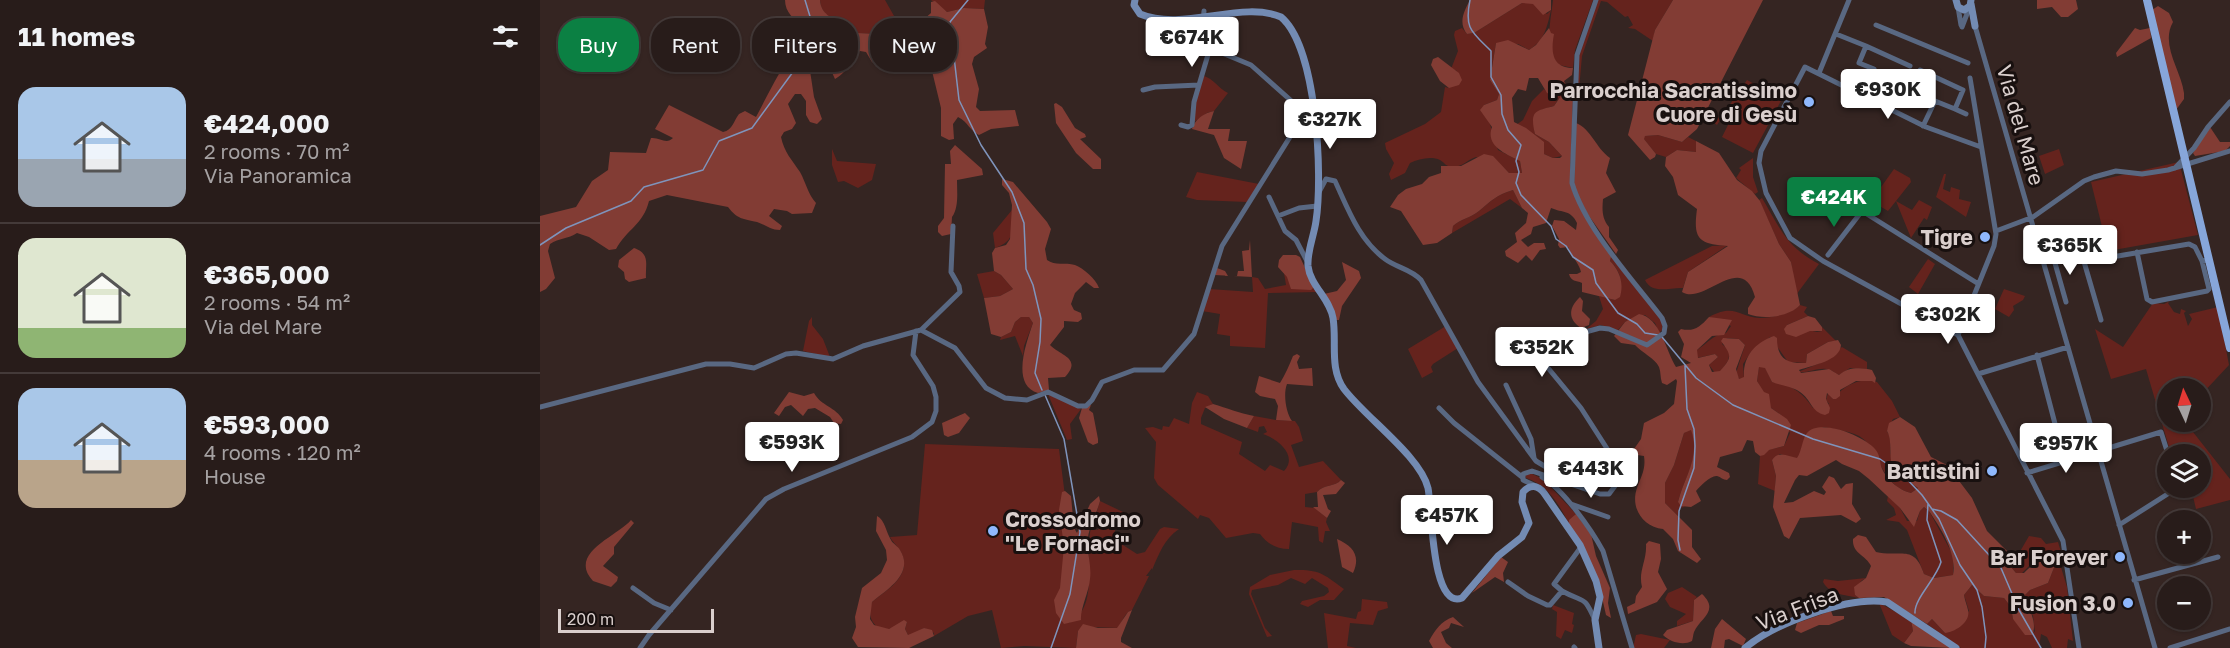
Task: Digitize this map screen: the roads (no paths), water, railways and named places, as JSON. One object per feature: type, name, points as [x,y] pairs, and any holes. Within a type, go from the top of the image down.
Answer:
[{"type":"main road","points":[[2147,0],[2189,178],[2205,260],[2230,348]]},
{"type":"street","points":[[1135,0],[1134,5],[1140,14],[1149,18],[1262,6],[1280,15],[1294,32],[1315,109],[1318,142],[1317,221],[1308,263],[1309,273],[1333,317],[1335,362],[1339,381],[1364,412],[1420,469],[1428,488],[1440,580],[1444,593],[1449,598],[1456,600],[1462,598],[1498,556],[1522,537],[1529,523],[1522,501],[1523,492],[1531,486],[1537,487]]},
{"type":"street","points":[[1522,477],[1525,472],[1535,473],[1600,495],[1609,494],[1622,472],[1581,408],[1539,357],[1536,351],[1538,345],[1600,328],[1609,328],[1647,345],[1664,333],[1665,326],[1662,318],[1600,236],[1576,199],[1572,183],[1577,55],[1596,0]]},
{"type":"street","points":[[1819,73],[1849,0]]},
{"type":"street","points":[[1956,2],[1964,10],[1971,2]]},
{"type":"street","points":[[1956,2],[1962,27],[1971,2]]},
{"type":"street","points":[[1971,2],[1975,26]]},
{"type":"street","points":[[1181,125],[1188,127],[1192,124],[1198,85],[1210,48],[1203,23],[1204,11]]},
{"type":"street","points":[[1876,25],[1968,63]]},
{"type":"street","name":"Via del Mare","points":[[1975,26],[2155,648]]},
{"type":"street","points":[[1836,34],[1910,66]]},
{"type":"street","points":[[1862,95],[1874,69],[1859,63],[1866,46]]},
{"type":"street","points":[[1210,48],[1251,65],[1305,113]]},
{"type":"street","points":[[1981,147],[1923,126],[1805,67],[1761,151],[1759,163],[1766,194],[1790,238],[1823,261],[1958,336],[2062,541],[2079,648]]},
{"type":"street","points":[[1920,70],[1962,87],[1963,90],[1955,109]]},
{"type":"street","points":[[1870,77],[1966,114]]},
{"type":"street","points":[[1958,336],[1977,283],[1994,246],[1996,231],[1970,78]]},
{"type":"street","points":[[1143,90],[1155,87],[1198,85]]},
{"type":"street","points":[[1923,126],[1935,101]]},
{"type":"street","points":[[2174,169],[2194,148],[2208,127],[2230,102]]},
{"type":"street","points":[[918,330],[955,348],[986,388],[1005,398],[1027,400],[1048,392],[1078,406],[1086,406],[1102,382],[1134,370],[1162,370],[1194,334],[1222,246],[1305,113],[1315,109]]},
{"type":"street","points":[[1996,231],[2031,218],[2084,182],[2107,173],[2129,171],[2142,174],[2174,169],[2230,151]]},
{"type":"street","points":[[1317,192],[1326,179],[1335,181],[1350,215],[1365,239],[1382,258],[1395,266],[1415,273],[1421,280],[1478,382],[1534,458],[1546,467],[1555,479]]},
{"type":"street","points":[[1766,194],[1771,187]]},
{"type":"street","points":[[1269,197],[1285,231],[1296,240],[1308,263]]},
{"type":"street","points":[[1278,216],[1299,208],[1317,206]]},
{"type":"street","points":[[1828,255],[1862,211],[1977,283]]},
{"type":"street","points":[[540,407],[706,364],[754,368],[786,354],[796,353],[833,358],[863,346],[918,330],[960,292],[951,272],[952,226]]},
{"type":"street","points":[[2043,259],[2080,248],[2100,246],[2106,258],[2136,252],[2189,244],[2205,260],[2207,291],[2152,302],[2147,299],[2136,252]]},
{"type":"street","points":[[2080,248],[2100,320]]},
{"type":"street","points":[[2053,256],[2066,302]]},
{"type":"street","points":[[640,648],[766,500],[784,489],[912,437],[926,428],[934,416],[936,397],[933,386],[913,355],[918,330]]},
{"type":"street","points":[[1978,374],[2068,347]]},
{"type":"street","points":[[2037,355],[2065,462]]},
{"type":"street","points":[[1506,385],[1531,439],[1534,458]]},
{"type":"street","points":[[1439,408],[1454,423],[1544,493],[1581,547],[1599,590],[1595,620]]},
{"type":"street","points":[[2027,472],[2161,432],[2165,444]]},
{"type":"street","points":[[1535,473],[1546,479],[1597,539],[1603,551],[1632,648]]},
{"type":"street","points":[[2119,525],[2161,498]]},
{"type":"street","points":[[1568,503],[1608,517]]},
{"type":"street","points":[[1581,547],[1554,584],[1562,591],[1586,601],[1591,607],[1599,648]]},
{"type":"street","points":[[2134,580],[2218,557]]},
{"type":"street","points":[[1508,582],[1528,596],[1550,605],[1562,591]]},
{"type":"street","points":[[633,588],[654,603],[670,610]]},
{"type":"street","name":"Via Frisa","points":[[1745,648],[1775,630],[1807,617],[1841,606],[1880,601],[1887,602],[1956,648]]},
{"type":"street","points":[[2170,648],[2230,629]]},
{"type":"waterway","points":[[540,245],[566,228],[631,201],[644,187],[703,170],[719,141],[752,128],[812,46],[816,36],[805,0]]},
{"type":"waterway","points":[[968,0],[950,22],[959,100],[981,145],[1012,192],[1024,223],[1026,269],[1033,285],[1041,319],[1035,373],[1042,390]]},
{"type":"waterway","points":[[1470,0],[1469,24],[1474,34],[1491,51],[1491,77],[1501,95],[1502,114],[1508,130],[1521,145],[1516,161],[1519,172],[1516,183],[1521,195],[1551,226],[1556,239],[1566,246],[1573,257],[1593,270],[1596,283],[1618,313],[1637,324],[1645,333],[1658,335]]},
{"type":"waterway","points":[[1662,337],[1696,378],[1733,405],[1813,439],[1880,459],[1902,474],[1922,495],[1939,519],[1960,565],[1977,590],[1982,607],[1986,637],[1985,648]]},
{"type":"waterway","points":[[1680,550],[1679,511],[1694,468],[1695,446],[1694,429],[1687,409],[1685,366]]},
{"type":"waterway","points":[[1045,395],[1064,439],[1080,532],[1070,594],[1051,648]]},
{"type":"waterway","points":[[1915,613],[1918,602],[1941,562],[1927,520],[1928,504]]},
{"type":"waterway","points":[[1932,509],[1957,520],[2001,568],[2019,610],[2041,648]]},
{"type":"place","name":"Parrocchia Sacratissimo Cuore di Gesù","points":[[1809,102]]},
{"type":"place","name":"Tigre","points":[[1985,237]]},
{"type":"place","name":"Battistini","points":[[1992,471]]},
{"type":"place","name":"Crossodromo \"Le Fornaci\"","points":[[993,531]]},
{"type":"place","name":"Bar Forever","points":[[2120,557]]},
{"type":"place","name":"Fusion 3.0","points":[[2128,603]]}]
